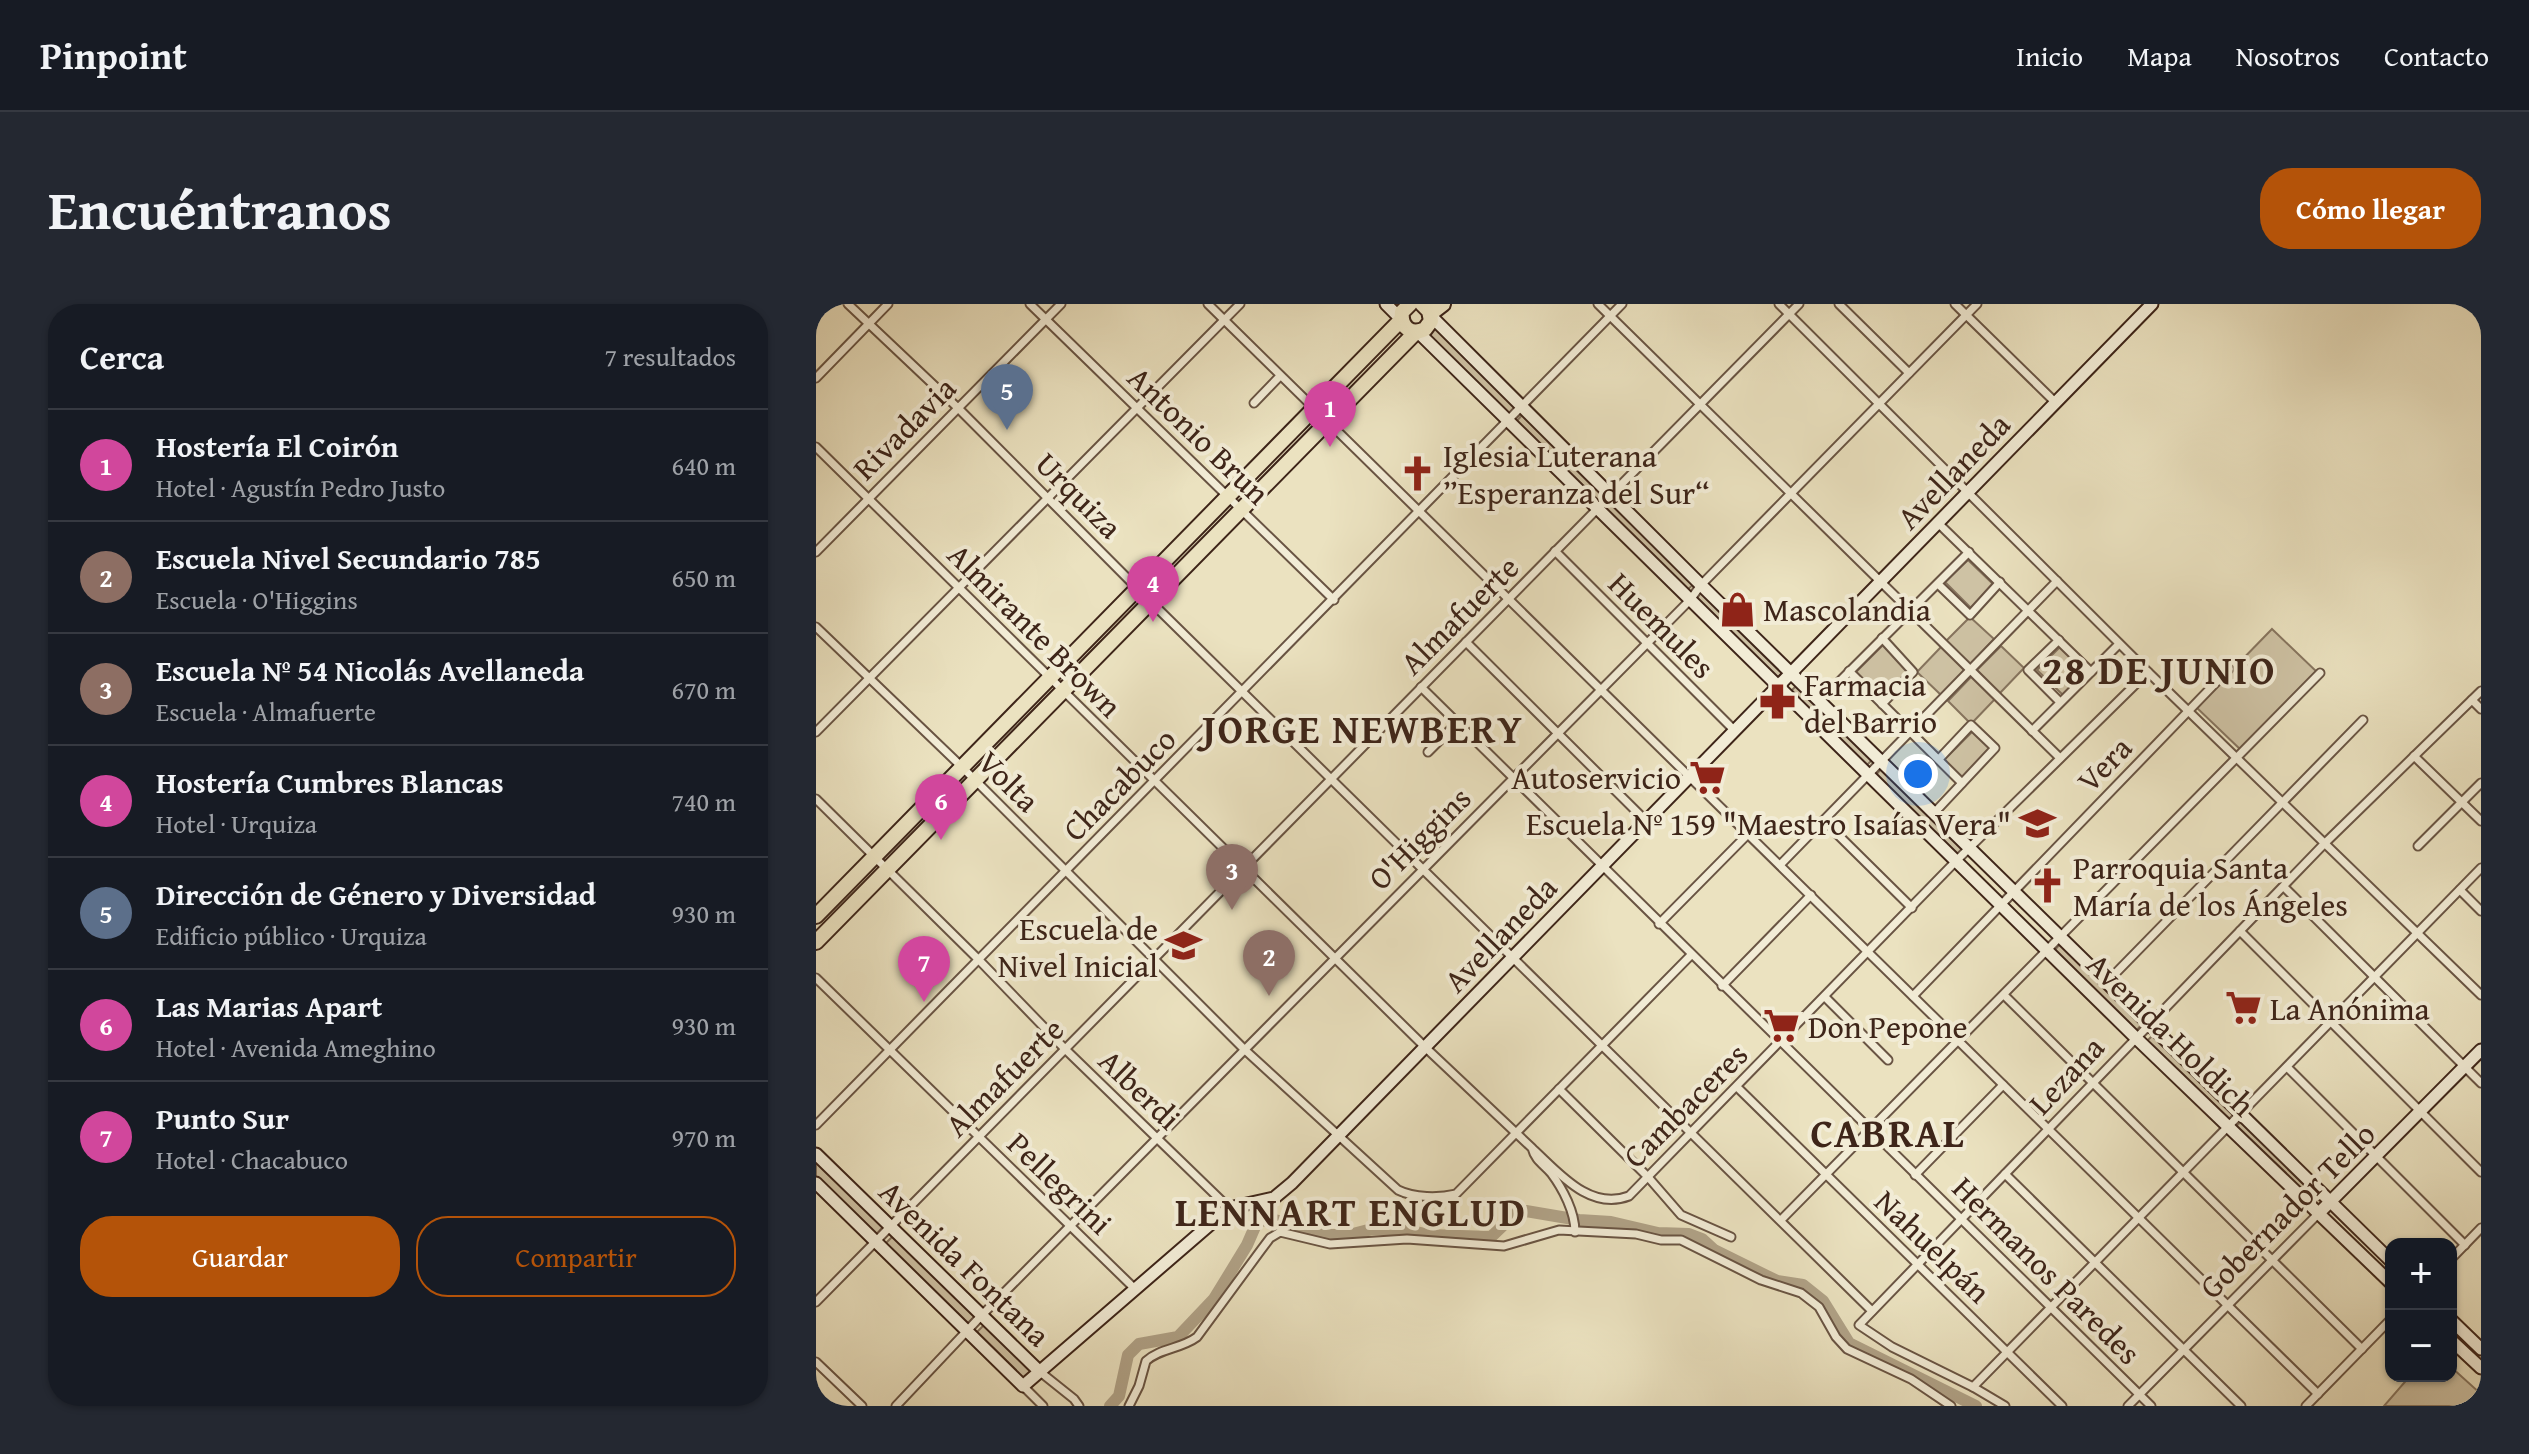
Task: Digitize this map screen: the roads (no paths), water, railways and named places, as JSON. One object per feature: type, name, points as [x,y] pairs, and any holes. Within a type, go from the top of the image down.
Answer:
[{"type":"highway","points":[[816,916],[1315,410],[1401,319],[1404,308],[1410,304]]},
{"type":"highway","points":[[816,942],[1416,332],[1429,326],[1428,311],[1443,304]]},
{"type":"highway","points":[[1401,319],[1407,329],[1416,332]]},
{"type":"street","name":"Urquiza","points":[[848,304],[958,408],[1872,1311]]},
{"type":"street","points":[[816,378],[888,304]]},
{"type":"street","name":"Antonio Brun","points":[[1030,304],[1334,600]]},
{"type":"street","name":"Rivadavia","points":[[816,552],[1061,304]]},
{"type":"street","points":[[1208,304],[2318,1394]]},
{"type":"street","points":[[816,732],[1240,304]]},
{"type":"street","points":[[1386,304],[1401,319]]},
{"type":"street","points":[[1598,304],[2060,758]]},
{"type":"street","name":"Chacabuco","points":[[816,1125],[1622,304]]},
{"type":"street","points":[[1779,304],[2188,712],[2481,995]]},
{"type":"street","name":"Almafuerte","points":[[816,1302],[1799,304]]},
{"type":"street","points":[[1839,304],[1909,373]]},
{"type":"street","points":[[1955,304],[2056,403]]},
{"type":"street","name":"O'Higgins","points":[[896,1406],[1977,304]]},
{"type":"street","name":"Avellaneda","points":[[1023,1386],[1229,1208],[1274,1198],[1282,1193],[2056,403],[2145,306]]},
{"type":"street","name":"Avenida Holdich","points":[[1428,311],[1701,585],[2385,1255]]},
{"type":"street","name":"Avenida Holdich","points":[[1416,332],[2135,1037],[2385,1277]]},
{"type":"street","points":[[1254,403],[1280,376]]},
{"type":"street","name":"Almirante Brown","points":[[816,447],[1049,679],[1532,1148]]},
{"type":"street","points":[[1938,523],[2091,672]]},
{"type":"street","name":"Huemules","points":[[1555,551],[1735,731]]},
{"type":"street","points":[[1829,692],[1969,552]]},
{"type":"street","points":[[1780,865],[2057,581]]},
{"type":"street","points":[[1938,584],[1970,615],[2000,582]]},
{"type":"street","name":"Volta","points":[[816,627],[963,768],[1245,1050],[1398,1190],[1406,1194],[1456,1194],[1516,1133]]},
{"type":"street","points":[[1882,638],[1913,672],[1882,704]]},
{"type":"street","points":[[2059,640],[2028,670],[2060,702]]},
{"type":"street","points":[[1466,642],[1646,821]]},
{"type":"street","points":[[2032,731],[2119,644]]},
{"type":"street","name":"Vera","points":[[1913,996],[2229,669]]},
{"type":"street","points":[[1849,671],[1962,783]]},
{"type":"street","name":"Cambaceres","points":[[1532,1148],[1581,1190],[1596,1197],[1619,1200],[1629,1196],[1956,861],[2148,672]]},
{"type":"street","points":[[1781,1220],[2320,673]]},
{"type":"street","points":[[1421,687],[1600,867]]},
{"type":"street","name":"Lezana","points":[[1973,1387],[1892,1347],[1859,1325],[2324,844],[2481,691]]},
{"type":"street","points":[[2472,700],[2481,709]]},
{"type":"street","points":[[2106,983],[2363,720]]},
{"type":"street","points":[[1428,752],[1457,723]]},
{"type":"street","points":[[1935,812],[1995,748],[1971,725],[1939,759]]},
{"type":"street","points":[[2414,756],[2481,821]]},
{"type":"street","points":[[2418,846],[2481,783]]},
{"type":"street","name":"Alberdi","points":[[816,799],[1065,1049],[1229,1208]]},
{"type":"street","points":[[1824,821],[1912,908]]},
{"type":"street","points":[[1659,924],[1748,834]]},
{"type":"street","name":"Hermanos Paredes","points":[[1600,867],[2151,1406]]},
{"type":"street","points":[[2005,1406],[1973,1387],[2481,868]]},
{"type":"street","points":[[2284,887],[2481,1083]]},
{"type":"street","points":[[2460,890],[2481,911]]},
{"type":"street","points":[[1722,986],[1811,895]]},
{"type":"street","points":[[2240,931],[2481,1172]]},
{"type":"street","points":[[1516,1133],[1691,955]]},
{"type":"street","name":"Pellegrini","points":[[816,978],[1134,1288]]},
{"type":"street","points":[[2004,995],[2362,1349]]},
{"type":"street","points":[[1825,997],[1888,1060]]},
{"type":"street","name":"Gobernador Tello","points":[[2128,1406],[2481,1050]]},
{"type":"street","points":[[2287,1067],[2465,1245]]},
{"type":"street","points":[[1915,1175],[2003,1085]]},
{"type":"street","name":"Nahuelpán","points":[[1737,1087],[2062,1406]]},
{"type":"street","points":[[1559,1089],[1648,1177],[1681,1215],[1731,1237]]},
{"type":"street","points":[[1532,1148],[1534,1157],[1552,1174],[1572,1211],[1575,1232]]},
{"type":"street","name":"Avenida Fontana","points":[[816,1154],[981,1316],[1079,1406]]},
{"type":"street","points":[[2005,1174],[2241,1406]]},
{"type":"street","name":"Avenida Fontana","points":[[816,1183],[1043,1406]]},
{"type":"street","points":[[2457,1253],[2481,1228]]},
{"type":"street","points":[[1129,1406],[1146,1361],[1161,1351],[1185,1345],[1197,1337],[1270,1238],[1280,1232],[1330,1244],[1407,1239],[1515,1246],[1554,1231],[1636,1234],[1661,1240],[1681,1240],[1761,1280],[1801,1293],[1819,1307],[1836,1337],[1847,1349],[1911,1379],[1951,1406]]},
{"type":"street","points":[[2306,1406],[2385,1325]]},
{"type":"street","points":[[2457,1326],[2481,1349]]},
{"type":"street","points":[[2457,1346],[2481,1368]]},
{"type":"street","points":[[816,1362],[862,1406]]},
{"type":"waterway","points":[[1110,1406],[1119,1396],[1128,1355],[1139,1344],[1178,1337],[1214,1299],[1247,1245],[1257,1222],[1271,1219],[1332,1235],[1349,1235],[1372,1229],[1491,1237],[1515,1214],[1526,1211],[1611,1222],[1658,1233],[1689,1234],[1702,1239],[1714,1250],[1777,1281],[1803,1285],[1823,1301],[1849,1343],[1976,1406]]},
{"type":"place","name":"Dirección de Género y Diversidad","points":[[1007,430]]},
{"type":"place","name":"Hostería El Coirón","points":[[1330,447]]},
{"type":"place","name":"Iglesia Luterana ”Esperanza del Sur“","points":[[1417,473]]},
{"type":"place","name":"Mascolandia","points":[[1737,609]]},
{"type":"place","name":"Hostería Cumbres Blancas","points":[[1153,622]]},
{"type":"place","name":"Farmacia del Barrio","points":[[1778,702]]},
{"type":"place","name":"Autoservicio","points":[[1707,777]]},
{"type":"place","name":"Escuela Nº 159 \"Maestro Isaías Vera\"","points":[[2037,823]]},
{"type":"place","name":"Las Marias Apart","points":[[941,840]]},
{"type":"place","name":"Parroquia Santa María de los Ángeles","points":[[2047,885]]},
{"type":"place","name":"Escuela Nº 54 Nicolás Avellaneda","points":[[1232,910]]},
{"type":"place","name":"Escuela de Nivel Inicial","points":[[1184,946]]},
{"type":"place","name":"Escuela Nivel Secundario 785","points":[[1269,996]]},
{"type":"place","name":"Punto Sur","points":[[924,1002]]},
{"type":"place","name":"La Anónima","points":[[2244,1008]]},
{"type":"place","name":"Don Pepone","points":[[1782,1026]]},
{"type":"district","name":"28 DE JUNIO","points":[[2159,669]]},
{"type":"district","name":"JORGE NEWBERY","points":[[1363,728]]},
{"type":"district","name":"CABRAL","points":[[1888,1132]]},
{"type":"district","name":"LENNART ENGLUD","points":[[1351,1211]]}]
